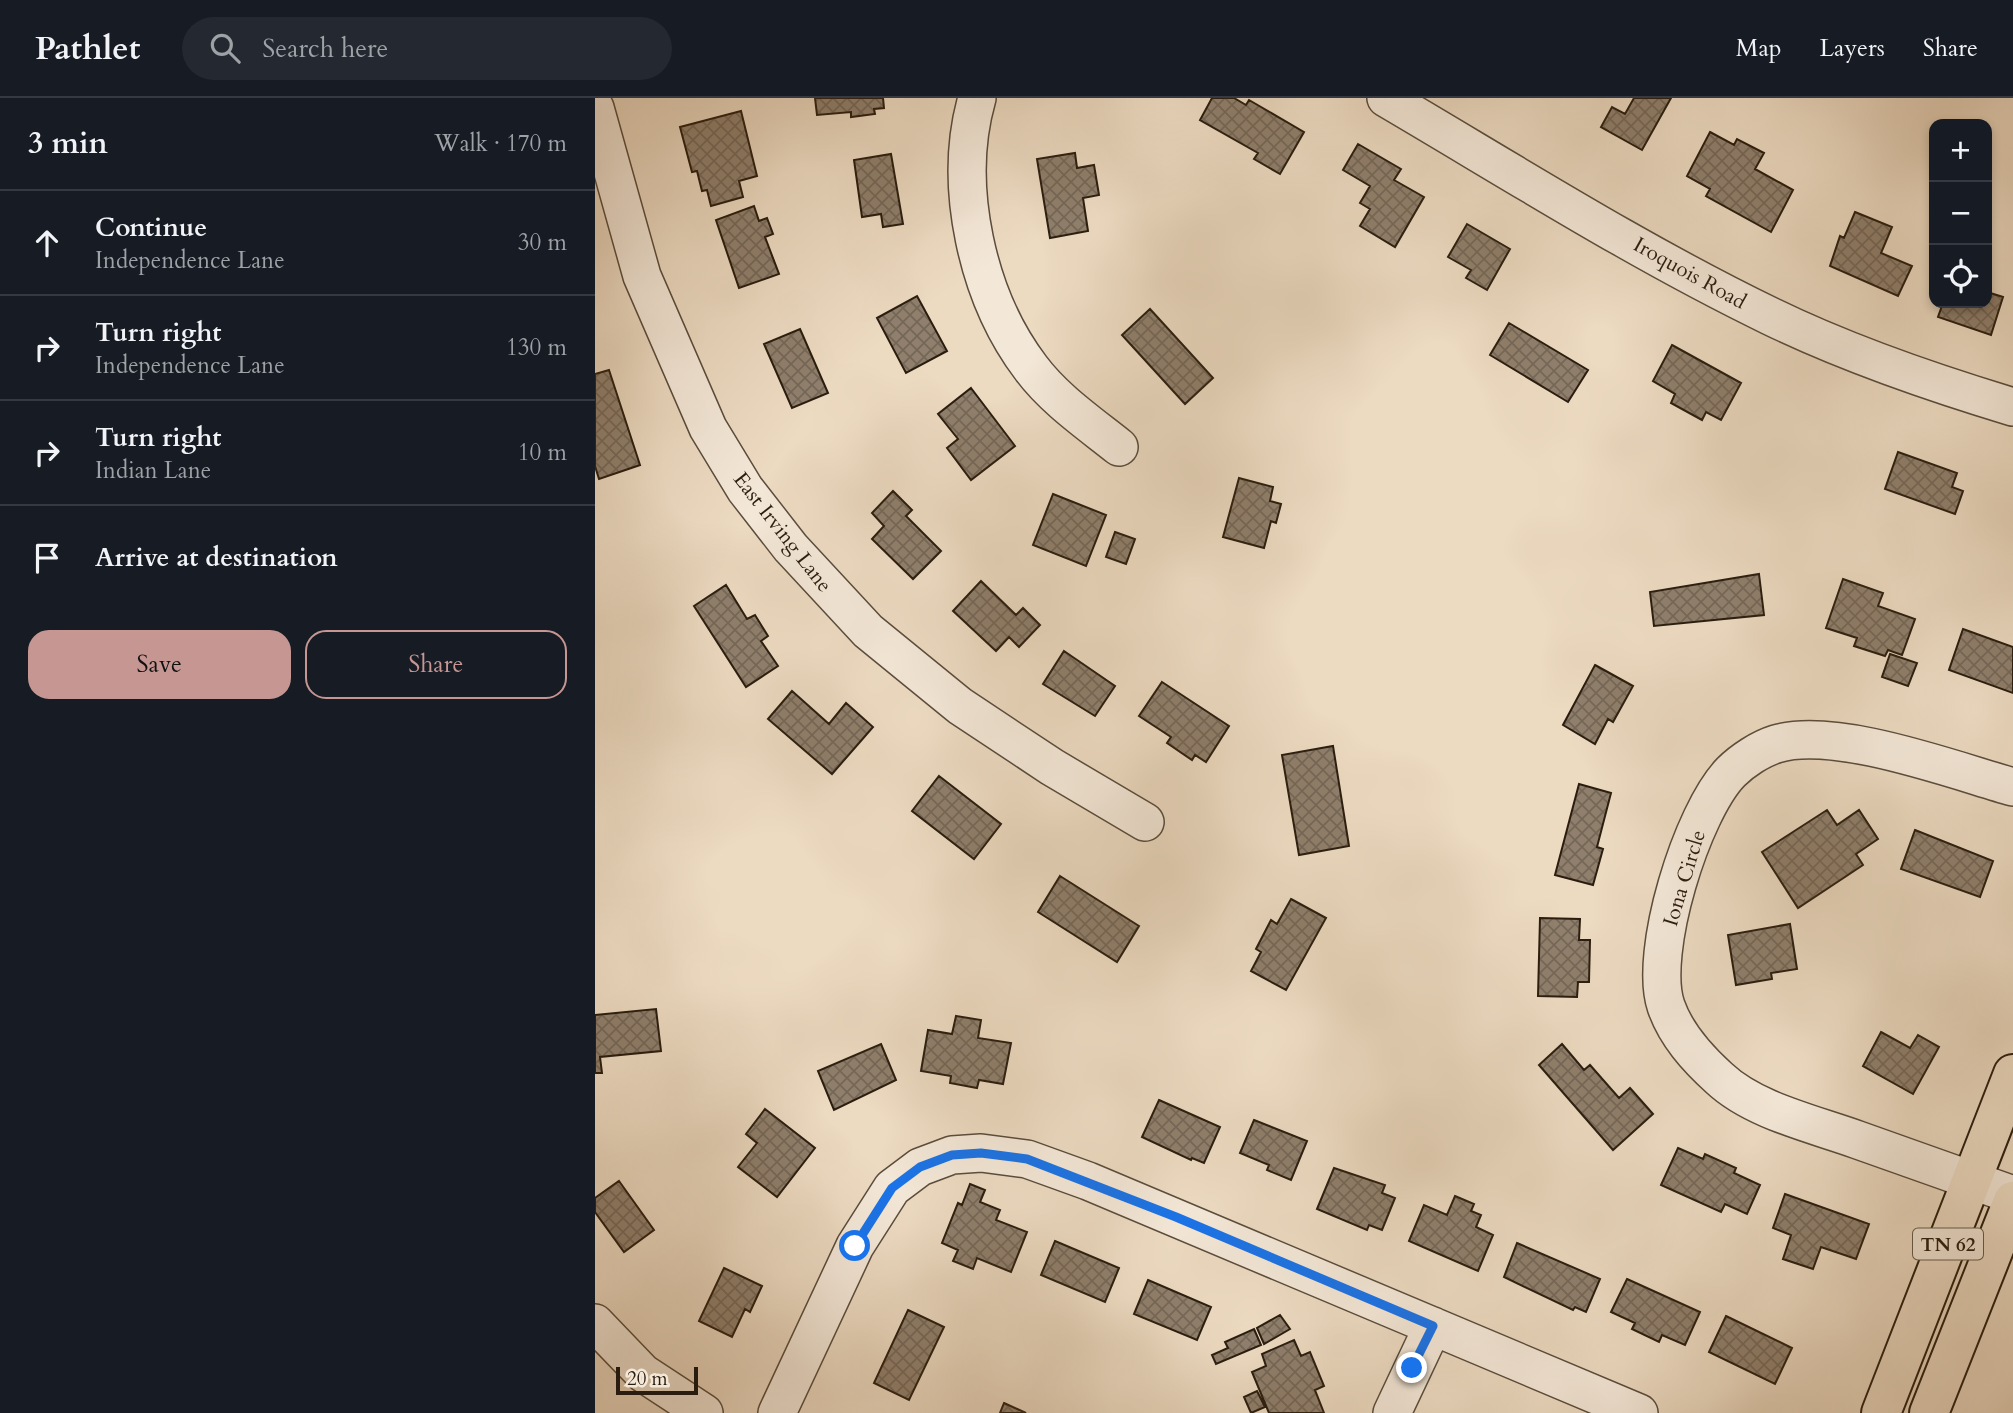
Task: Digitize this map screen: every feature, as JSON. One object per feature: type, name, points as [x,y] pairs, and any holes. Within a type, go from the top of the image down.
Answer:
[{"type":"highway","name":"TN 62","points":[[1881,1413],[2013,1074]]},
{"type":"highway","name":"TN 62","points":[[1929,1413],[2013,1201]]},
{"type":"street","points":[[977,98],[968,128],[971,231],[997,314],[1031,369],[1062,401],[1119,447]]},
{"type":"street","name":"Iroquois Road","points":[[1386,98],[1657,256],[1769,316],[1909,375],[2013,407]]},
{"type":"street","name":"East Irving Lane","points":[[595,108],[642,276],[708,428],[745,489],[791,548],[868,631],[960,706],[1052,767],[1145,822]]},
{"type":"street","name":"Iona Circle","points":[[2013,787],[1870,747],[1824,741],[1776,744],[1751,756],[1730,773],[1706,808],[1688,850],[1667,917],[1663,986],[1666,1006],[1681,1039],[1721,1080],[1775,1112],[2013,1195]]},
{"type":"street","points":[[777,1413],[855,1246],[892,1188],[920,1167],[952,1155],[981,1153],[1027,1159],[1176,1217],[1639,1413]]},
{"type":"street","points":[[595,1322],[643,1373],[704,1413]]},
{"type":"street","points":[[1392,1413],[1433,1326]]},
{"type":"building","points":[[815,98],[883,98],[884,108],[874,109],[875,114],[851,117],[851,112],[817,115]]},
{"type":"building","points":[[1212,98],[1234,98],[1246,105],[1249,100],[1304,132],[1280,174],[1254,159],[1258,153],[1200,120]]},
{"type":"building","points":[[1634,98],[1671,98],[1642,150],[1601,127],[1612,107],[1625,114]]},
{"type":"building","points":[[741,111],[757,176],[739,181],[743,197],[711,206],[707,190],[702,191],[697,171],[692,172],[680,127]]},
{"type":"building","points":[[1710,132],[1734,145],[1737,139],[1764,153],[1755,169],[1793,190],[1771,232],[1706,196],[1710,189],[1687,176]]},
{"type":"building","points":[[1358,144],[1401,169],[1394,180],[1424,197],[1395,247],[1360,226],[1370,209],[1360,203],[1370,186],[1343,170]]},
{"type":"building","points":[[1075,153],[1077,168],[1094,165],[1099,195],[1083,198],[1088,231],[1050,238],[1037,159]]},
{"type":"building","points":[[891,154],[903,224],[883,227],[881,214],[862,217],[854,160]]},
{"type":"building","points":[[754,206],[759,221],[767,218],[773,234],[765,237],[779,274],[739,288],[716,220]]},
{"type":"building","points":[[1855,212],[1892,227],[1881,253],[1912,266],[1898,296],[1830,266],[1840,236],[1844,238]]},
{"type":"building","points":[[1467,224],[1510,249],[1487,290],[1466,278],[1471,270],[1448,257]]},
{"type":"building","points":[[1992,294],[2003,297],[1991,335],[1938,317],[1941,308],[1992,308]]},
{"type":"building","points":[[917,296],[947,351],[906,373],[877,318]]},
{"type":"building","points":[[1150,309],[1213,378],[1185,404],[1122,335]]},
{"type":"building","points":[[1509,323],[1588,370],[1568,402],[1490,355]]},
{"type":"building","points":[[800,329],[828,393],[792,408],[764,344]]},
{"type":"building","points":[[1672,345],[1741,383],[1721,420],[1706,412],[1702,420],[1671,403],[1675,394],[1653,381]]},
{"type":"building","points":[[609,370],[640,465],[599,479],[595,466],[595,374]]},
{"type":"building","points":[[971,388],[1015,446],[971,480],[947,448],[958,439],[938,414]]},
{"type":"building","points":[[1898,452],[1957,473],[1952,487],[1963,491],[1955,514],[1885,489]]},
{"type":"building","points":[[1239,478],[1273,487],[1270,501],[1281,504],[1276,523],[1271,521],[1264,548],[1223,537]]},
{"type":"building","points":[[893,491],[912,510],[906,516],[941,551],[913,579],[872,539],[884,526],[872,513]]},
{"type":"building","points":[[1053,494],[1106,515],[1086,566],[1033,545]]},
{"type":"building","points":[[1115,532],[1135,539],[1126,564],[1106,557]]},
{"type":"building","points":[[1759,574],[1764,615],[1654,626],[1650,592]]},
{"type":"building","points":[[1843,579],[1883,593],[1878,606],[1915,619],[1902,655],[1888,650],[1885,656],[1854,646],[1857,638],[1826,628]]},
{"type":"building","points":[[981,581],[1016,615],[1023,608],[1040,625],[1019,647],[1009,637],[996,651],[953,611]]},
{"type":"building","points":[[726,585],[747,619],[755,615],[768,636],[761,641],[778,666],[746,687],[694,606]]},
{"type":"building","points":[[1963,629],[2013,647],[2013,693],[1949,670]]},
{"type":"building","points":[[1064,651],[1115,686],[1095,716],[1043,684]]},
{"type":"building","points":[[1890,654],[1917,663],[1908,686],[1882,677]]},
{"type":"building","points":[[1595,665],[1633,686],[1613,722],[1608,719],[1595,744],[1563,725]]},
{"type":"building","points":[[1162,682],[1229,726],[1206,762],[1195,755],[1192,760],[1167,743],[1171,737],[1139,716]]},
{"type":"building","points":[[792,691],[829,724],[846,703],[873,727],[832,774],[768,719]]},
{"type":"building","points":[[1333,746],[1349,846],[1299,855],[1282,755]]},
{"type":"building","points":[[939,776],[1001,824],[974,859],[912,811]]},
{"type":"building","points":[[1579,784],[1611,793],[1597,847],[1603,849],[1593,885],[1555,875]]},
{"type":"building","points":[[1827,810],[1837,825],[1859,810],[1878,839],[1856,854],[1863,865],[1798,908],[1762,852]]},
{"type":"building","points":[[1915,830],[1993,861],[1980,897],[1901,869]]},
{"type":"building","points":[[1060,876],[1139,926],[1117,962],[1038,912]]},
{"type":"building","points":[[1291,899],[1326,918],[1286,990],[1251,971],[1261,952],[1256,949],[1271,920],[1277,924]]},
{"type":"building","points":[[1540,918],[1580,919],[1579,940],[1590,940],[1589,982],[1578,982],[1577,997],[1538,996]]},
{"type":"building","points":[[1790,924],[1797,969],[1771,973],[1772,979],[1736,985],[1728,935]]},
{"type":"building","points":[[656,1009],[661,1051],[600,1057],[602,1073],[595,1073],[595,1015]]},
{"type":"building","points":[[956,1016],[981,1020],[978,1038],[1011,1043],[1003,1084],[979,1080],[977,1088],[950,1083],[951,1076],[921,1071],[928,1030],[952,1034]]},
{"type":"building","points":[[1881,1032],[1910,1048],[1918,1035],[1939,1047],[1913,1094],[1863,1066]]},
{"type":"building","points":[[881,1044],[896,1080],[834,1110],[818,1071]]},
{"type":"building","points":[[1562,1044],[1584,1070],[1590,1065],[1619,1098],[1630,1088],[1653,1114],[1613,1150],[1539,1065]]},
{"type":"building","points":[[1159,1100],[1220,1127],[1204,1163],[1192,1158],[1191,1160],[1142,1137]]},
{"type":"building","points":[[765,1109],[815,1148],[777,1197],[738,1167],[757,1143],[746,1134]]},
{"type":"building","points":[[1254,1120],[1307,1141],[1291,1180],[1267,1170],[1269,1165],[1240,1153]]},
{"type":"building","points":[[1678,1148],[1703,1159],[1705,1154],[1736,1168],[1734,1173],[1760,1185],[1747,1214],[1725,1204],[1721,1212],[1661,1185]]},
{"type":"building","points":[[1334,1168],[1385,1185],[1382,1193],[1395,1198],[1382,1230],[1369,1225],[1367,1230],[1317,1209]]},
{"type":"building","points":[[619,1181],[654,1230],[624,1252],[595,1212],[595,1198]]},
{"type":"building","points":[[970,1184],[985,1190],[980,1202],[1000,1210],[996,1220],[1027,1232],[1011,1272],[977,1258],[973,1269],[953,1261],[958,1250],[942,1243],[958,1203],[962,1205]]},
{"type":"building","points":[[1785,1194],[1869,1224],[1856,1259],[1821,1247],[1813,1269],[1783,1259],[1791,1235],[1773,1228]]},
{"type":"building","points":[[1455,1196],[1474,1204],[1471,1211],[1481,1215],[1476,1227],[1493,1235],[1478,1271],[1409,1241],[1424,1205],[1447,1215]]},
{"type":"building","points":[[1055,1241],[1119,1268],[1105,1302],[1041,1275]]},
{"type":"building","points":[[1517,1243],[1600,1279],[1586,1312],[1575,1307],[1573,1310],[1504,1277]]},
{"type":"building","points":[[724,1268],[762,1286],[750,1312],[745,1309],[732,1337],[699,1321]]},
{"type":"building","points":[[1627,1279],[1700,1312],[1685,1345],[1662,1335],[1659,1342],[1632,1329],[1635,1323],[1611,1312]]},
{"type":"building","points":[[1148,1280],[1211,1307],[1197,1340],[1134,1314]]},
{"type":"building","points":[[908,1310],[944,1327],[909,1400],[874,1383]]},
{"type":"building","points":[[1280,1315],[1290,1329],[1264,1344],[1257,1328]]},
{"type":"building","points":[[1726,1316],[1792,1348],[1775,1384],[1709,1352]]},
{"type":"building","points":[[1254,1329],[1261,1345],[1216,1364],[1212,1355],[1228,1348],[1225,1342]]},
{"type":"building","points":[[1294,1340],[1301,1356],[1310,1352],[1324,1386],[1315,1390],[1324,1413],[1269,1413],[1252,1372],[1266,1366],[1262,1354]]},
{"type":"building","points":[[1257,1391],[1265,1407],[1251,1413],[1244,1397]]},
{"type":"building","points":[[1004,1403],[1026,1413],[1000,1413]]},
{"type":"route","points":[[855,1246],[892,1188],[920,1167],[952,1155],[981,1153],[1027,1159],[1176,1217],[1433,1326],[1412,1368]]}]
